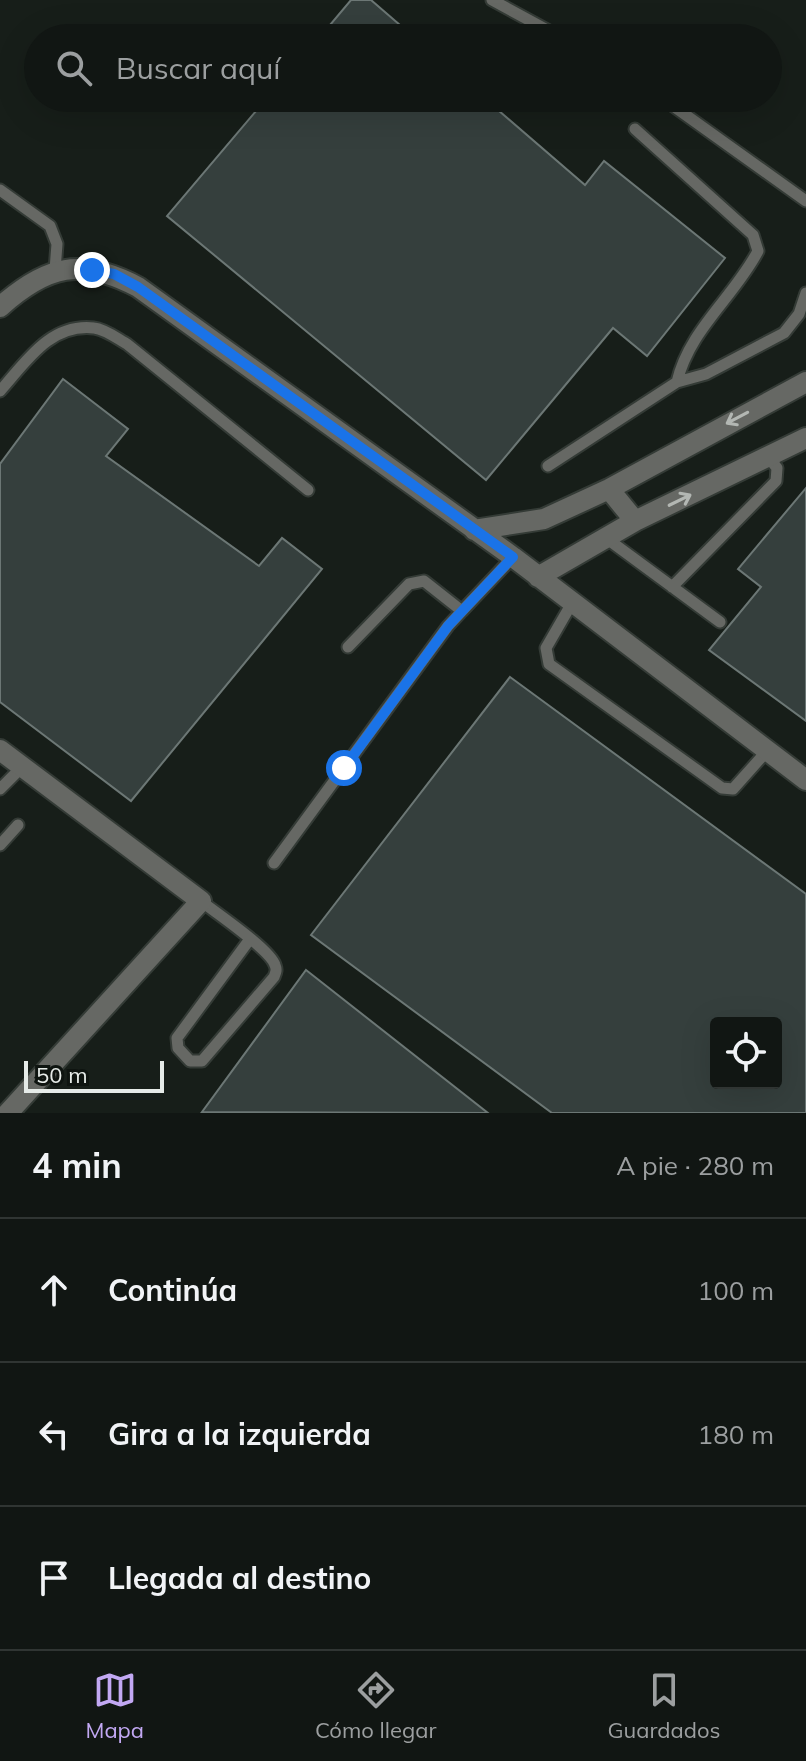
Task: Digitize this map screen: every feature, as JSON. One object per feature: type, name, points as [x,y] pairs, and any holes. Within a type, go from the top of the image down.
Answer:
[{"type":"street","points":[[0,307],[22,287],[55,270],[92,270],[114,274],[138,287],[513,557],[806,780]]},
{"type":"street","points":[[474,530],[544,519],[609,489],[806,382]]},
{"type":"street","points":[[538,577],[635,521],[806,438]]},
{"type":"street","points":[[609,489],[635,521]]},
{"type":"street","points":[[0,750],[201,901],[8,1113]]},
{"type":"lane","points":[[492,0],[536,24]]},
{"type":"lane","points":[[682,112],[806,201]]},
{"type":"lane","points":[[635,129],[753,235],[758,251],[749,268],[688,348],[677,382]]},
{"type":"lane","points":[[0,190],[50,226],[57,244],[55,270]]},
{"type":"lane","points":[[548,466],[677,382],[706,374],[784,333],[799,314],[806,293]]},
{"type":"lane","points":[[0,391],[45,341],[69,329],[97,327],[127,344],[308,490]]},
{"type":"lane","points":[[672,587],[776,481],[777,468],[769,458]]},
{"type":"lane","points":[[606,538],[720,622]]},
{"type":"lane","points":[[274,863],[448,626],[513,557]]},
{"type":"lane","points":[[348,647],[409,584],[416,581],[424,581],[462,611]]},
{"type":"lane","points":[[572,603],[546,648],[549,664],[722,788],[733,789],[767,751]]},
{"type":"lane","points":[[0,789],[22,767]]},
{"type":"lane","points":[[0,845],[18,825]]},
{"type":"lane","points":[[201,901],[250,939],[275,962],[276,970],[274,977],[202,1061],[190,1061],[178,1048],[177,1038],[250,939]]},
{"type":"building","points":[[351,0],[371,0],[399,24],[331,24]]},
{"type":"building","points":[[255,112],[500,112],[585,185],[604,161],[725,258],[647,356],[613,328],[486,480],[167,216]]},
{"type":"building","points":[[63,379],[128,429],[106,456],[259,566],[282,538],[322,569],[131,801],[0,702],[0,464]]},
{"type":"building","points":[[806,488],[806,721],[709,650],[761,587],[738,569]]},
{"type":"building","points":[[510,677],[806,894],[806,1113],[552,1113],[311,935]]},
{"type":"building","points":[[306,970],[488,1113],[202,1112]]},
{"type":"route","points":[[92,270],[114,274],[138,287],[513,557],[448,626],[344,768]]}]
